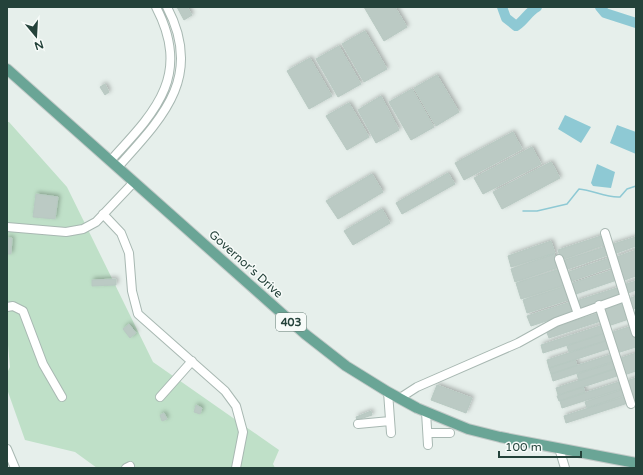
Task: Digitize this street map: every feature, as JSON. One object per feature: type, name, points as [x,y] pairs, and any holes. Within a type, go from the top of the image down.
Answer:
[{"type":"main road","name":"Governor's Drive","points":[[7,69],[305,334],[346,366],[388,392],[426,412],[468,429],[500,437],[636,463]]},
{"type":"street","points":[[114,164],[149,118],[166,87],[170,67],[170,45],[165,26],[156,7]]},
{"type":"street","points":[[114,164],[158,121],[170,102],[177,85],[180,69],[180,46],[175,24],[167,7]]},
{"type":"street","points":[[7,227],[66,232],[83,229],[96,222],[134,182]]},
{"type":"street","points":[[103,214],[121,233],[129,253],[132,291],[138,314],[225,391],[236,406],[243,432],[236,468]]},
{"type":"street","points":[[605,233],[636,333]]},
{"type":"street","points":[[559,259],[578,314]]},
{"type":"street","points":[[400,398],[417,387],[518,343],[556,322],[599,305],[625,297]]},
{"type":"street","points":[[599,305],[631,404]]},
{"type":"street","points":[[7,307],[13,306],[23,311],[43,364],[62,397]]},
{"type":"street","points":[[160,397],[192,361]]},
{"type":"street","points":[[388,392],[390,433]]},
{"type":"street","points":[[426,412],[428,446]]},
{"type":"street","points":[[358,424],[390,421]]},
{"type":"street","points":[[428,433],[450,433]]},
{"type":"street","points":[[559,448],[566,468]]},
{"type":"street","points":[[7,449],[15,468]]},
{"type":"green space","points":[[7,122],[9,122],[67,187],[153,362],[279,450],[273,464],[275,468],[97,468],[75,452],[25,440],[7,389],[7,373],[10,367],[7,343]]},
{"type":"water","points":[[565,115],[591,127],[581,143],[558,129]]},
{"type":"water","points":[[617,125],[636,132],[636,154],[610,143]]},
{"type":"water","points":[[597,164],[615,172],[611,188],[593,186],[591,183]]},
{"type":"building","points":[[177,7],[187,7],[192,15],[184,20]]},
{"type":"building","points":[[364,7],[395,7],[407,27],[384,41]]},
{"type":"building","points":[[365,31],[387,69],[364,82],[342,44]]},
{"type":"building","points":[[339,46],[361,84],[338,97],[316,59]]},
{"type":"building","points":[[310,58],[332,96],[309,109],[287,71]]},
{"type":"building","points":[[437,75],[459,112],[436,126],[414,88]]},
{"type":"building","points":[[105,84],[109,92],[105,95],[100,87]]},
{"type":"building","points":[[412,89],[434,127],[411,140],[389,102]]},
{"type":"building","points":[[381,96],[399,130],[376,143],[358,110]]},
{"type":"building","points":[[349,103],[369,137],[347,150],[326,116]]},
{"type":"building","points":[[513,132],[522,149],[464,180],[455,163]]},
{"type":"building","points":[[532,147],[541,164],[483,194],[474,178]]},
{"type":"building","points":[[551,162],[560,178],[502,209],[493,192]]},
{"type":"building","points":[[448,173],[455,184],[402,214],[396,203]]},
{"type":"building","points":[[372,174],[383,192],[338,219],[326,201]]},
{"type":"building","points":[[36,194],[58,197],[55,219],[33,217]]},
{"type":"building","points":[[382,209],[390,223],[353,245],[344,231]]},
{"type":"building","points":[[601,236],[604,245],[561,260],[558,250]]},
{"type":"building","points":[[636,237],[636,246],[614,254],[610,245]]},
{"type":"building","points":[[7,238],[12,238],[11,254],[7,254]]},
{"type":"building","points":[[551,241],[555,253],[511,267],[508,256]]},
{"type":"building","points":[[605,247],[608,255],[565,270],[562,261]]},
{"type":"building","points":[[636,250],[636,276],[622,281],[614,258]]},
{"type":"building","points":[[554,254],[559,267],[515,282],[511,269]]},
{"type":"building","points":[[609,258],[612,267],[569,282],[566,273]]},
{"type":"building","points":[[560,269],[565,285],[521,299],[516,283]]},
{"type":"building","points":[[613,270],[617,280],[573,295],[570,284]]},
{"type":"building","points":[[116,279],[116,285],[92,286],[92,280]]},
{"type":"building","points":[[636,281],[636,290],[626,294],[623,285]]},
{"type":"building","points":[[566,286],[571,299],[527,313],[523,300]]},
{"type":"building","points":[[620,287],[622,295],[579,310],[576,301]]},
{"type":"building","points":[[636,296],[636,308],[632,309],[628,299]]},
{"type":"building","points":[[624,301],[629,319],[608,326],[602,308]]},
{"type":"building","points":[[571,302],[574,312],[531,326],[527,316]]},
{"type":"building","points":[[599,313],[601,321],[549,338],[546,330]]},
{"type":"building","points":[[129,324],[136,333],[130,338],[123,329]]},
{"type":"building","points":[[603,325],[605,333],[543,353],[541,345]]},
{"type":"building","points":[[632,326],[636,340],[636,347],[617,353],[610,333]]},
{"type":"building","points":[[606,333],[608,340],[569,352],[567,346]]},
{"type":"building","points":[[609,340],[611,348],[549,368],[547,360]]},
{"type":"building","points":[[636,353],[636,371],[624,375],[618,359]]},
{"type":"building","points":[[613,354],[615,361],[553,381],[551,374]]},
{"type":"building","points":[[575,360],[577,365],[551,374],[549,368]]},
{"type":"building","points":[[615,362],[617,368],[579,381],[577,374]]},
{"type":"building","points":[[617,368],[620,375],[558,395],[556,388]]},
{"type":"building","points":[[636,378],[636,401],[633,402],[626,381]]},
{"type":"building","points":[[622,381],[624,388],[562,408],[560,401]]},
{"type":"building","points":[[437,385],[472,398],[466,413],[431,400]]},
{"type":"building","points":[[583,387],[585,392],[559,401],[557,396]]},
{"type":"building","points":[[624,389],[625,395],[587,408],[585,402]]},
{"type":"building","points":[[626,396],[628,403],[566,423],[564,416]]},
{"type":"building","points":[[196,405],[202,408],[200,414],[194,412]]},
{"type":"building","points":[[371,411],[372,415],[357,420],[356,417]]},
{"type":"building","points":[[164,413],[167,419],[162,421],[160,415]]},
{"type":"waterway","points":[[502,7],[506,18],[516,26],[537,7]]},
{"type":"waterway","points":[[600,7],[605,13],[636,23]]},
{"type":"waterway","points":[[523,211],[537,211],[567,204],[579,189],[620,197],[627,189],[636,186]]}]
